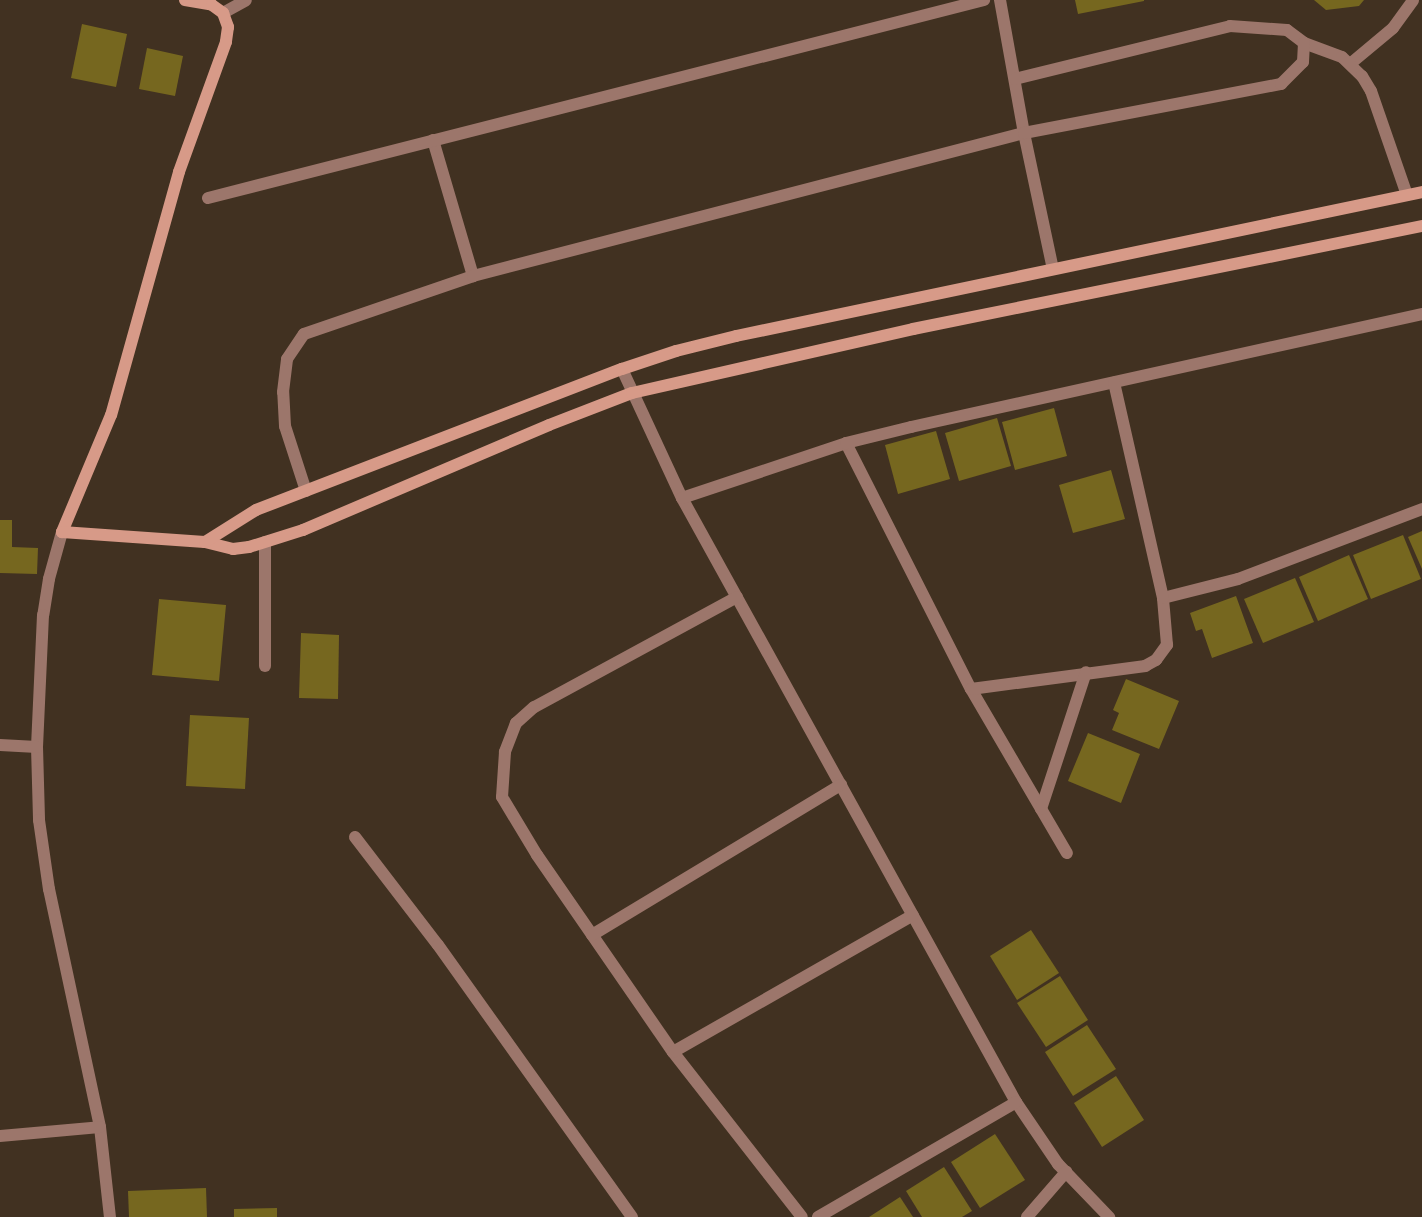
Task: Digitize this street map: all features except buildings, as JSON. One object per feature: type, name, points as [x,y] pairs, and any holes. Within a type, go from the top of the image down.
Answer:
[{"type":"street","points":[[110,1217],[100,1127],[49,889],[39,820],[37,747],[43,615],[49,579],[62,532],[111,415],[179,172],[226,42],[228,27],[223,13],[212,5],[185,0]]},
{"type":"street","points":[[223,13],[228,0]]},
{"type":"street","points":[[223,13],[246,0]]},
{"type":"street","points":[[208,198],[984,0]]},
{"type":"street","points":[[1000,0],[1024,133],[1053,269]]},
{"type":"street","points":[[1350,64],[1393,28],[1413,0]]},
{"type":"street","points":[[1015,79],[1230,26],[1287,30],[1304,43],[1342,57],[1371,91],[1407,195]]},
{"type":"street","points":[[306,491],[285,426],[283,392],[287,359],[304,334],[473,276],[1024,133],[1281,84],[1303,62],[1304,43]]},
{"type":"street","points":[[433,140],[473,276]]},
{"type":"street","points":[[205,542],[256,510],[622,369],[736,336],[1422,192]]},
{"type":"street","points":[[62,532],[205,542],[234,549],[303,530],[549,425],[632,393],[935,324],[1422,226]]},
{"type":"street","points":[[682,498],[846,443],[988,408],[1422,314]]},
{"type":"street","points":[[622,369],[682,498],[1016,1102],[1065,1172],[1109,1217]]},
{"type":"street","points":[[971,688],[1145,666],[1156,660],[1167,645],[1163,598],[1114,382]]},
{"type":"street","points":[[846,443],[971,688],[1067,853]]},
{"type":"street","points":[[1163,598],[1238,579],[1422,509]]},
{"type":"street","points":[[265,542],[265,666]]},
{"type":"street","points":[[737,597],[534,707],[516,723],[505,752],[502,797],[514,820],[673,1052],[802,1217]]},
{"type":"street","points":[[1041,809],[1086,672]]},
{"type":"street","points":[[0,745],[37,747]]},
{"type":"street","points":[[592,935],[841,785]]},
{"type":"street","points":[[355,837],[438,945],[632,1217]]},
{"type":"street","points":[[673,1052],[913,915]]},
{"type":"street","points":[[818,1217],[1016,1102]]},
{"type":"street","points":[[0,1136],[100,1127]]},
{"type":"street","points":[[1028,1217],[1065,1172]]}]
